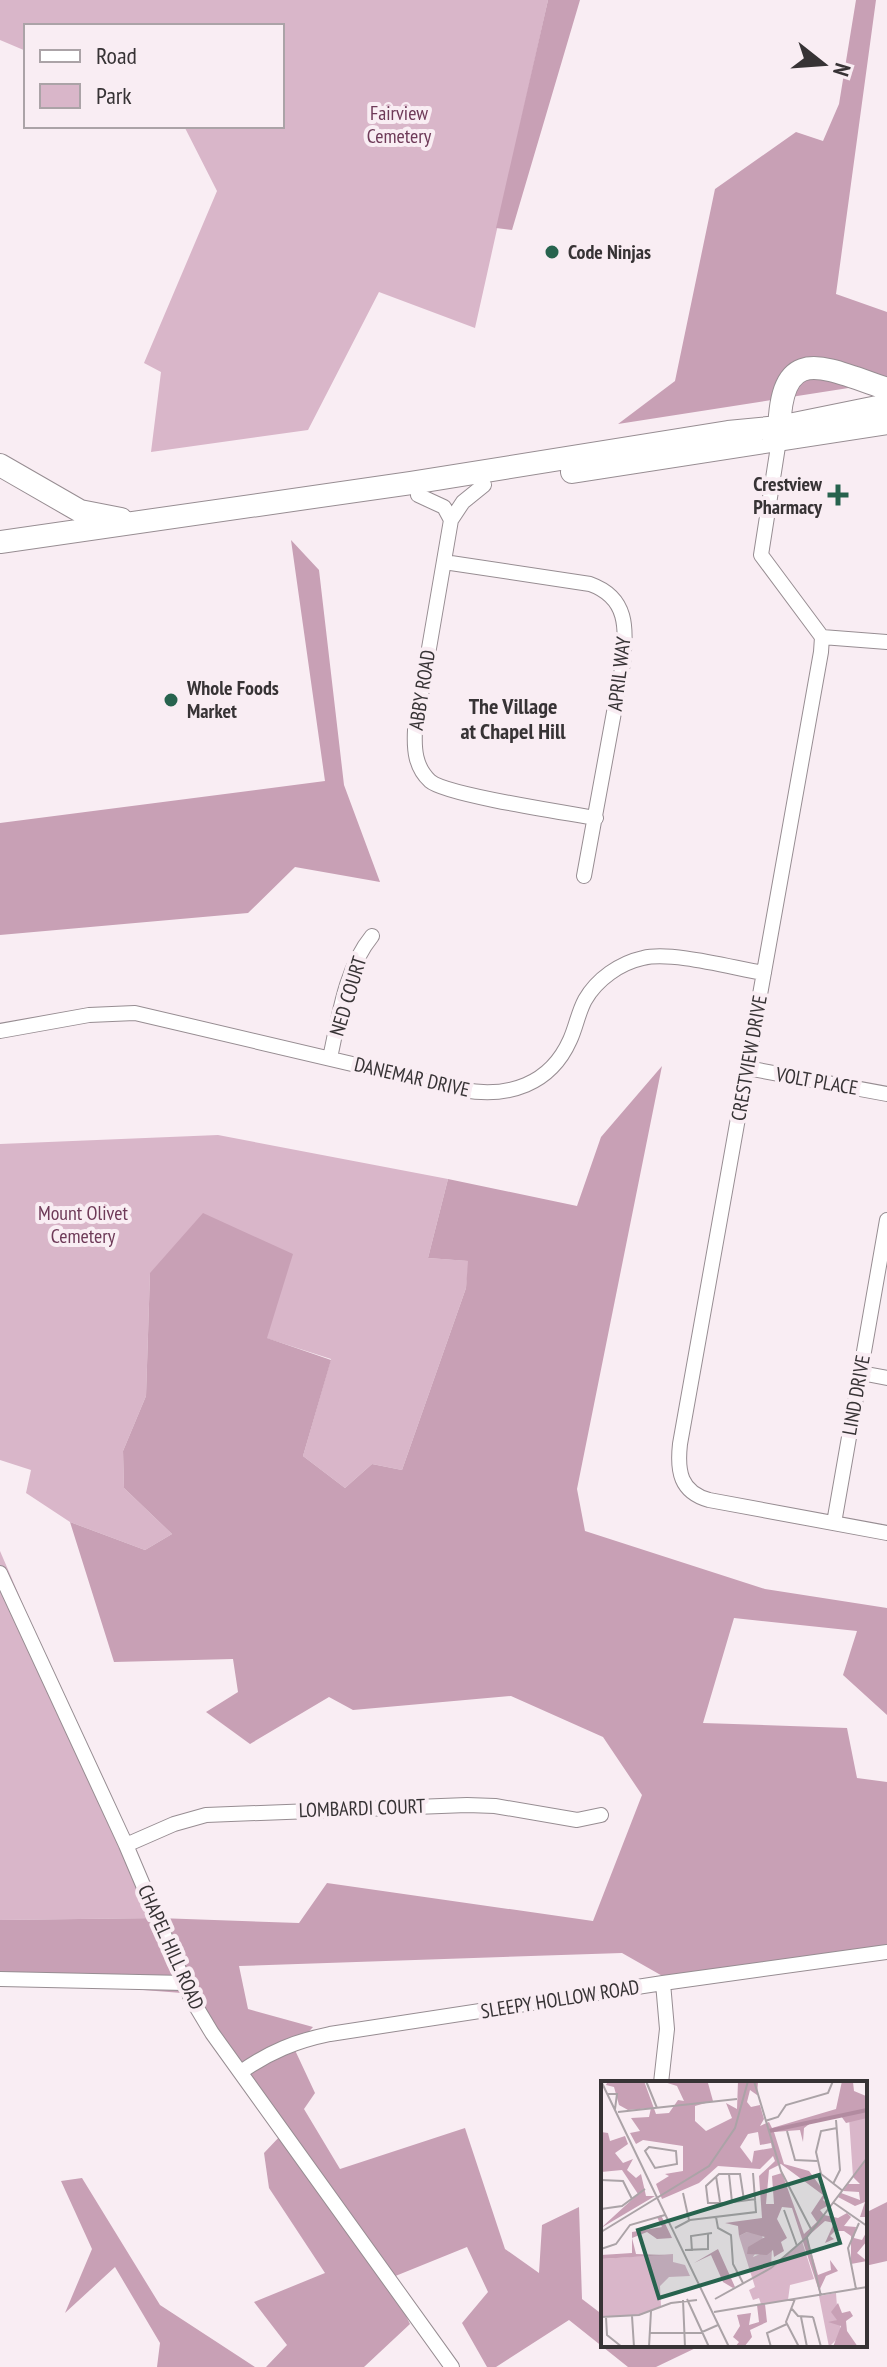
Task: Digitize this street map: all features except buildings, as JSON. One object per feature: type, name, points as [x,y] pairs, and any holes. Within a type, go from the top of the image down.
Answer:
[{"type":"highway","points":[[779,434],[784,389],[793,376],[806,368],[822,368],[887,389]]},
{"type":"highway","points":[[0,542],[163,520],[715,434],[779,434],[887,405]]},
{"type":"highway","points":[[0,558],[484,485],[779,434],[887,423]]},
{"type":"highway","points":[[0,465],[80,511],[111,519],[163,520]]},
{"type":"street","points":[[779,434],[761,555],[822,637],[887,642]]},
{"type":"street","points":[[418,495],[444,507],[451,520],[463,502],[484,485]]},
{"type":"street","name":"ABBY ROAD","points":[[451,520],[415,730],[414,749],[420,770],[441,788],[596,818]]},
{"type":"street","name":"APRIL WAY","points":[[444,562],[590,584],[599,587],[622,612],[626,633],[623,663],[584,876]]},
{"type":"street","name":"CRESTVIEW DRIVE","points":[[822,637],[680,1444],[679,1471],[685,1486],[700,1498],[887,1533]]},
{"type":"street","name":"NED COURT","points":[[330,1058],[352,967],[372,936]]},
{"type":"street","name":"DANEMAR DRIVE","points":[[0,1031],[89,1015],[135,1013],[484,1094],[511,1091],[531,1083],[553,1066],[565,1050],[585,999],[602,980],[625,964],[642,958],[665,957],[764,973]]},
{"type":"street","name":"VOLT PLACE","points":[[747,1068],[887,1094]]},
{"type":"street","name":"LIND DRIVE","points":[[834,1523],[887,1222]]},
{"type":"street","points":[[861,1373],[887,1378]]},
{"type":"street","name":"CHAPEL HILL ROAD","points":[[0,1573],[126,1845],[185,1983],[212,2033],[452,2367]]},
{"type":"street","name":"LOMBARDI COURT","points":[[126,1845],[183,1821],[236,1812],[467,1805],[495,1806],[569,1819],[589,1819],[601,1815]]},
{"type":"street","name":"SLEEPY HOLLOW ROAD","points":[[241,2072],[290,2044],[330,2034],[887,1952]]},
{"type":"street","points":[[0,1979],[185,1983]]},
{"type":"street","points":[[661,2081],[667,2029],[663,1983]]},
{"type":"green space","name":"Fairview Cemetery","points":[[0,0],[548,0],[475,328],[379,292],[308,430],[151,452],[161,372],[144,363],[217,191],[185,128],[284,128],[284,24],[24,24],[24,50],[0,40]]},
{"type":"green space","name":"Mount Olivet Cemetery","points":[[218,1135],[448,1179],[428,1258],[469,1261],[466,1288],[402,1470],[372,1464],[345,1488],[303,1456],[331,1359],[266,1338],[150,1273],[146,1396],[123,1451],[124,1488],[172,1534],[145,1550],[70,1522],[26,1493],[31,1470],[0,1460],[0,1144]]},
{"type":"green space","points":[[0,1551],[158,1918],[0,1920]]},
{"type":"shaded area","points":[[548,0],[580,0],[512,230],[496,228]]},
{"type":"shaded area","points":[[856,0],[876,0],[836,294],[887,312],[887,382],[618,424],[675,381],[715,189],[796,132],[823,141],[839,104]]},
{"type":"shaded area","points":[[291,540],[319,570],[344,785],[380,882],[295,867],[248,913],[0,935],[0,823],[325,781]]},
{"type":"shaded area","points":[[662,1066],[577,1489],[585,1531],[765,1589],[887,1608],[887,1715],[843,1675],[857,1631],[734,1618],[703,1723],[847,1728],[857,1778],[887,1782],[887,1949],[673,1982],[622,1953],[239,1966],[248,2009],[313,2027],[294,2048],[315,2093],[304,2109],[340,2169],[465,2128],[505,2249],[539,2273],[542,2225],[579,2207],[582,2299],[601,2313],[601,2345],[569,2320],[496,2367],[487,2367],[462,2323],[488,2292],[467,2247],[388,2279],[410,2324],[364,2367],[266,2367],[287,2345],[254,2302],[325,2273],[269,2188],[264,2153],[282,2134],[195,1994],[0,1979],[0,1920],[158,1918],[299,1923],[327,1883],[593,1921],[642,1795],[603,1737],[511,1696],[353,1710],[329,1697],[250,1744],[206,1712],[238,1692],[233,1659],[114,1662],[70,1522],[145,1550],[172,1534],[124,1488],[123,1451],[146,1396],[150,1273],[203,1213],[293,1254],[267,1338],[331,1360],[303,1456],[345,1488],[372,1464],[402,1470],[466,1288],[468,1261],[428,1258],[448,1179],[577,1206],[601,1137]]},
{"type":"shaded area","points":[[82,2178],[160,2305],[255,2367],[157,2367],[160,2343],[115,2267],[65,2313],[92,2249],[61,2181]]},
{"type":"shaded area","points":[[887,2202],[887,2261],[867,2266],[867,2212]]},
{"type":"shaded area","points":[[603,2347],[698,2347],[656,2367],[628,2367]]},
{"type":"place","name":"Code Ninjas","points":[[552,252]]},
{"type":"place","name":"Crestview Pharmacy","points":[[838,495]]},
{"type":"place","name":"Whole Foods Market","points":[[171,700]]},
{"type":"district","name":"The Village at Chapel Hill","points":[[513,718]]}]
